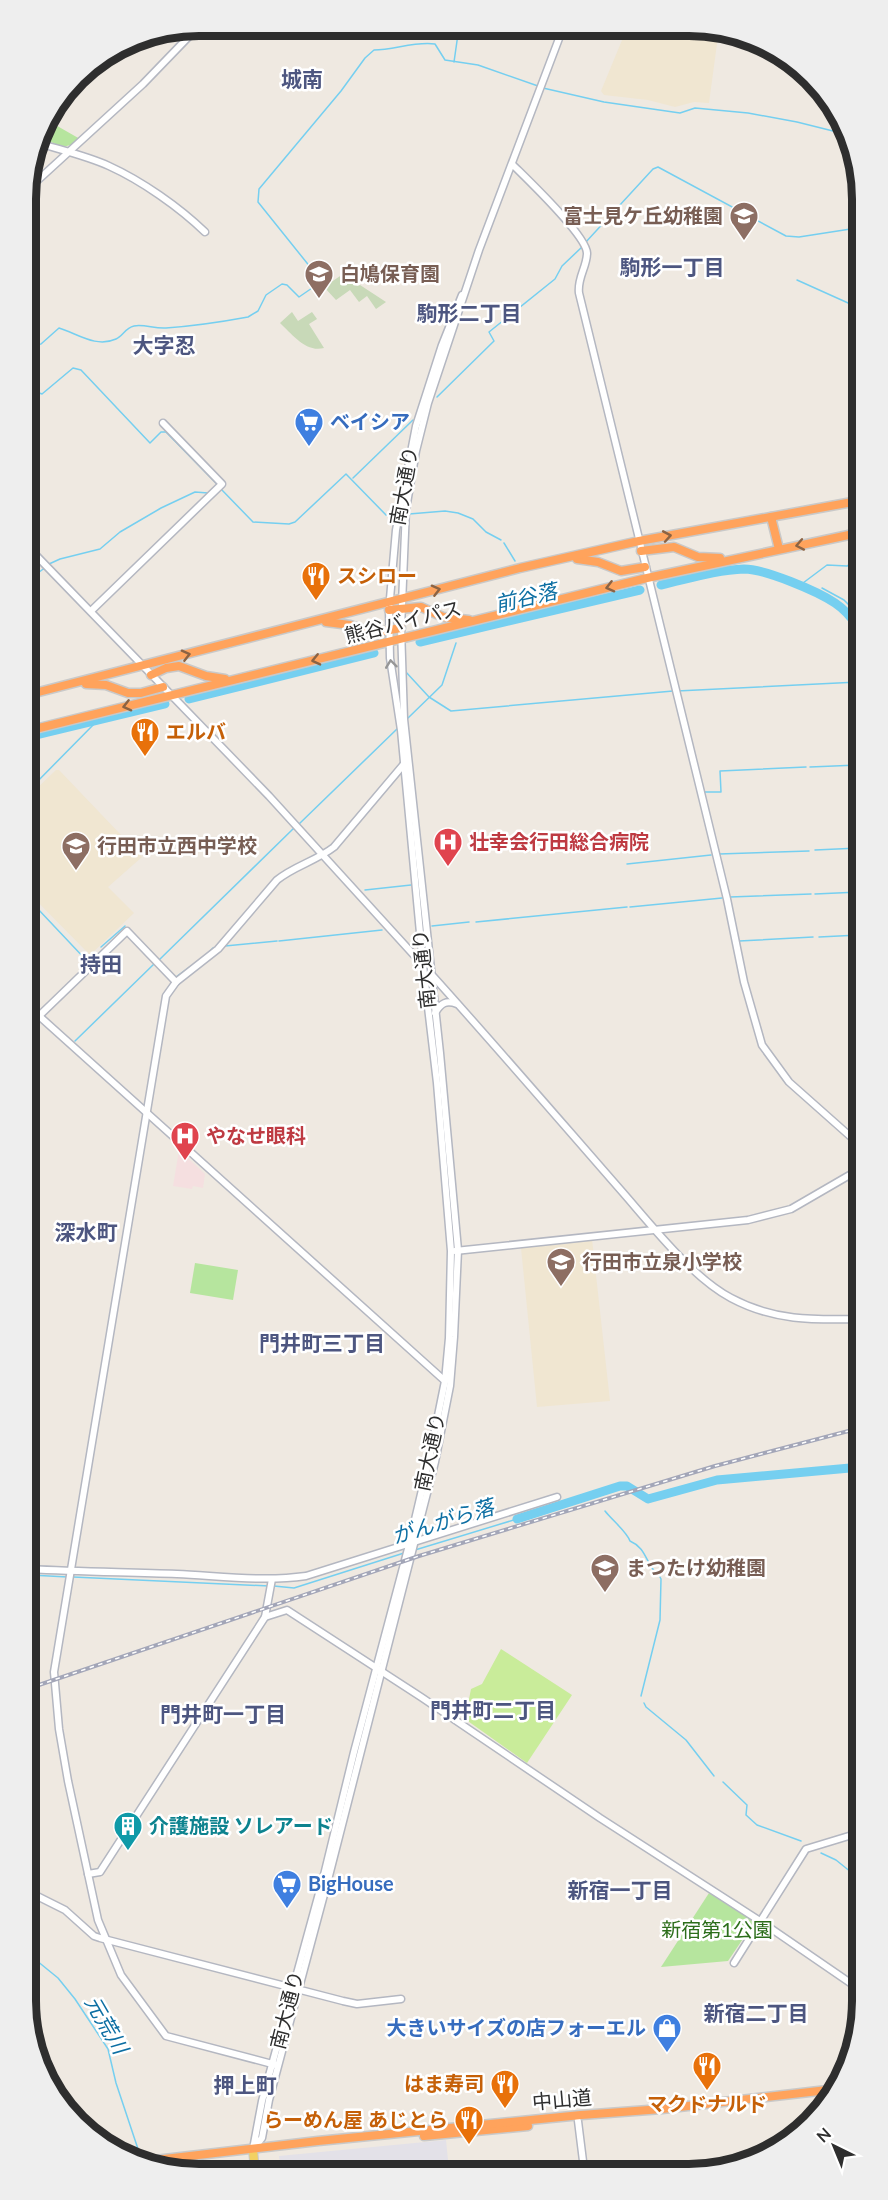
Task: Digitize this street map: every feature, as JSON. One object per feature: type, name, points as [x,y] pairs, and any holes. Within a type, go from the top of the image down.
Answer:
[{"type":"highway","name":"熊谷バイパス","points":[[36,693],[319,621],[389,606],[401,599],[549,562],[639,541],[852,502]]},
{"type":"highway","points":[[771,517],[778,549]]},
{"type":"highway","name":"熊谷バイパス","points":[[36,729],[647,578],[852,534]]},
{"type":"highway","points":[[641,551],[674,547],[706,558],[742,557]]},
{"type":"highway","points":[[549,562],[591,560],[621,572],[645,567]]},
{"type":"highway","points":[[389,606],[401,609],[421,607],[442,617],[475,621]]},
{"type":"highway","points":[[319,621],[350,625],[373,633],[401,628]]},
{"type":"highway","points":[[151,675],[166,668],[179,666],[206,676],[232,679]]},
{"type":"highway","points":[[80,682],[88,685],[106,685],[128,693],[141,693],[164,687]]},
{"type":"highway","name":"中山道","points":[[162,2159],[824,2090]]},
{"type":"highway","name":"中山道","points":[[292,2145],[319,2146],[820,2096]]},
{"type":"main road","points":[[253,2150],[254,2164]]},
{"type":"street","points":[[37,182],[157,70],[189,36]]},
{"type":"street","name":"南大通り","points":[[253,2150],[262,2101],[276,2065],[324,1875],[435,1462],[449,1394],[457,1295],[454,1251],[435,1013],[402,724],[395,699],[389,630],[389,606],[402,516],[428,403],[468,282],[560,36]]},
{"type":"street","points":[[46,145],[122,173],[178,209],[205,232]]},
{"type":"street","points":[[513,165],[536,187],[585,245],[586,259],[579,280],[579,293],[727,899],[744,982],[762,1045],[789,1082],[852,1138]]},
{"type":"street","points":[[91,611],[222,484],[163,423]]},
{"type":"street","name":"南大通り","points":[[402,516],[401,640],[404,764],[454,1251],[445,1382],[410,1549]]},
{"type":"street","points":[[36,555],[324,855],[702,1279],[743,1304],[765,1312],[798,1319],[852,1319]]},
{"type":"street","points":[[276,2065],[166,2037],[121,1975],[98,1920],[68,1781],[54,1687],[55,1660],[164,1004],[169,990],[218,949],[277,880],[334,848],[404,764]]},
{"type":"street","points":[[39,1016],[127,932],[176,982]]},
{"type":"street","points":[[435,1013],[442,1004],[447,1002],[458,1004]]},
{"type":"street","points":[[36,1013],[445,1382]]},
{"type":"street","points":[[454,1251],[772,1216],[808,1201],[852,1174]]},
{"type":"street","points":[[36,1569],[272,1579],[306,1576],[410,1549],[557,1497]]},
{"type":"street","points":[[88,1874],[100,1872],[265,1617],[272,1579]]},
{"type":"street","points":[[265,1617],[287,1610],[852,1983]]},
{"type":"street","points":[[734,1963],[806,1849],[852,1835]]},
{"type":"street","points":[[36,1896],[65,1910],[94,1936],[357,2004],[401,1999]]},
{"type":"street","points":[[578,2121],[583,2164]]},
{"type":"shaded area","points":[[624,36],[699,36],[718,39],[709,103],[694,102],[675,107],[648,100],[604,95],[601,91]]},
{"type":"shaded area","name":"行田市立西中学校","points":[[56,770],[59,770],[142,857],[108,887],[134,913],[90,955],[36,900],[36,789]]},
{"type":"shaded area","name":"やなせ眼科","points":[[179,1150],[205,1174],[203,1188],[173,1186]]},
{"type":"shaded area","name":"行田市立泉小学校","points":[[592,1239],[610,1401],[537,1407],[521,1248]]},
{"type":"shaded area","points":[[446,2140],[448,2164],[280,2164],[279,2156]]},
{"type":"green space","points":[[55,124],[80,139],[66,146],[48,140]]},
{"type":"green space","points":[[346,272],[357,286],[360,285],[386,302],[376,309],[367,296],[359,302],[350,290],[336,300],[324,287]]},
{"type":"green space","points":[[292,312],[298,321],[312,312],[317,319],[309,324],[324,348],[317,349],[305,345],[280,323]]},
{"type":"green space","points":[[195,1263],[238,1270],[233,1300],[190,1293]]},
{"type":"green space","points":[[501,1649],[572,1695],[527,1763],[465,1719],[471,1689],[482,1684]]},
{"type":"green space","name":"新宿第1公園","points":[[709,1893],[755,1921],[728,1961],[661,1967]]},
{"type":"waterway","points":[[454,62],[458,36]]},
{"type":"waterway","points":[[36,345],[41,344],[59,328],[101,342],[116,339],[128,328],[134,326],[166,328],[248,317],[258,311],[266,295],[282,284],[287,285],[299,297],[315,286],[319,278],[258,202],[259,189],[341,91],[365,58],[374,50],[435,44],[445,60],[478,65],[538,86]]},
{"type":"waterway","points":[[543,88],[604,102],[680,113],[695,108],[748,113],[837,132]]},
{"type":"waterway","points":[[585,243],[653,169],[658,167],[786,236],[799,237],[852,229]]},
{"type":"waterway","points":[[437,397],[494,341],[489,332],[555,279],[562,266],[582,247]]},
{"type":"waterway","points":[[797,280],[852,305]]},
{"type":"waterway","points":[[36,392],[42,394],[73,368],[81,370],[150,443],[161,432],[166,432],[218,485]]},
{"type":"waterway","points":[[353,478],[413,420]]},
{"type":"waterway","points":[[221,489],[253,522],[289,524],[295,522],[346,474],[386,515],[395,517]]},
{"type":"waterway","points":[[49,564],[100,549],[120,532],[161,508],[195,492],[208,493]]},
{"type":"waterway","points":[[409,514],[445,511],[458,513],[473,519],[486,532],[501,540]]},
{"type":"waterway","points":[[504,543],[515,561]]},
{"type":"waterway","points":[[799,586],[827,565],[847,566],[852,563]]},
{"type":"waterway","points":[[36,574],[46,567]]},
{"type":"waterway","name":"前谷落","points":[[661,585],[723,571],[753,570],[791,582],[827,598],[845,611],[852,620]]},
{"type":"waterway","points":[[822,588],[844,600],[852,608]]},
{"type":"waterway","name":"前谷落","points":[[420,642],[640,590]]},
{"type":"waterway","points":[[408,718],[442,685],[456,643]]},
{"type":"waterway","name":"前谷落","points":[[189,699],[374,653]]},
{"type":"waterway","points":[[405,671],[429,697],[451,711],[673,691]]},
{"type":"waterway","points":[[677,691],[852,682]]},
{"type":"waterway","name":"前谷落","points":[[36,735],[165,704]]},
{"type":"waterway","points":[[36,783],[99,719]]},
{"type":"waterway","points":[[298,825],[398,728]]},
{"type":"waterway","points":[[810,767],[852,765]]},
{"type":"waterway","points":[[704,792],[721,792],[720,771],[806,767]]},
{"type":"waterway","points":[[158,961],[294,828]]},
{"type":"waterway","points":[[815,850],[852,848]]},
{"type":"waterway","points":[[719,854],[809,851]]},
{"type":"waterway","points":[[627,864],[711,855]]},
{"type":"waterway","points":[[365,890],[411,885]]},
{"type":"waterway","points":[[815,894],[852,892]]},
{"type":"waterway","points":[[730,897],[811,894]]},
{"type":"waterway","points":[[630,907],[722,898]]},
{"type":"waterway","points":[[476,922],[627,907]]},
{"type":"waterway","points":[[37,908],[87,961]]},
{"type":"waterway","points":[[432,926],[469,922]]},
{"type":"waterway","points":[[101,947],[125,926]]},
{"type":"waterway","points":[[279,941],[382,930]]},
{"type":"waterway","points":[[819,937],[852,935]]},
{"type":"waterway","points":[[739,941],[813,937]]},
{"type":"waterway","points":[[225,946],[277,941]]},
{"type":"waterway","points":[[207,954],[213,948]]},
{"type":"waterway","points":[[75,1041],[154,964]]},
{"type":"waterway","points":[[176,977],[191,966]]},
{"type":"waterway","name":"がんがら落","points":[[517,1519],[620,1486],[627,1486],[648,1499],[717,1480],[852,1468]]},
{"type":"waterway","points":[[605,1511],[630,1541],[639,1547],[656,1573]]},
{"type":"waterway","name":"がんがら落","points":[[415,1550],[517,1519]]},
{"type":"waterway","name":"がんがら落","points":[[274,1586],[294,1588],[404,1553]]},
{"type":"waterway","name":"がんがら落","points":[[36,1575],[68,1577]]},
{"type":"waterway","name":"がんがら落","points":[[73,1577],[269,1586]]},
{"type":"waterway","points":[[641,1696],[660,1620],[660,1577]]},
{"type":"waterway","points":[[644,1703],[686,1740],[714,1776]]},
{"type":"waterway","points":[[723,1782],[747,1805],[746,1815],[757,1825],[801,1841]]},
{"type":"waterway","points":[[821,1853],[836,1860],[852,1873]]},
{"type":"waterway","name":"元荒川","points":[[36,1960],[58,1978],[75,1999],[108,2049],[116,2083],[139,2152]]},
{"type":"railway","points":[[36,1686],[419,1556],[715,1466],[852,1430]]},
{"type":"place","name":"富士見ケ丘幼稚園","points":[[744,242]]},
{"type":"place","name":"白鳩保育園","points":[[319,300]]},
{"type":"place","name":"ベイシア","points":[[309,448]]},
{"type":"place","name":"スシロー","points":[[316,602]]},
{"type":"place","name":"エルバ","points":[[145,758]]},
{"type":"place","name":"壮幸会行田総合病院","points":[[448,868]]},
{"type":"place","name":"行田市立西中学校","points":[[76,872]]},
{"type":"place","name":"やなせ眼科","points":[[185,1162]]},
{"type":"place","name":"行田市立泉小学校","points":[[561,1288]]},
{"type":"place","name":"まつたけ幼稚園","points":[[605,1594]]},
{"type":"place","name":"介護施設 ソレアード","points":[[128,1852]]},
{"type":"place","name":"BigHouse","points":[[287,1910]]},
{"type":"place","name":"大きいサイズの店フォーエル","points":[[667,2054]]},
{"type":"place","name":"マクドナルド","points":[[707,2092]]},
{"type":"place","name":"はま寿司","points":[[505,2110]]},
{"type":"place","name":"らーめん屋 あじとら","points":[[469,2146]]},
{"type":"district","name":"城南","points":[[302,80]]},
{"type":"district","name":"駒形一丁目","points":[[672,268]]},
{"type":"district","name":"駒形二丁目","points":[[469,314]]},
{"type":"district","name":"大字忍","points":[[164,346]]},
{"type":"district","name":"持田","points":[[101,965]]},
{"type":"district","name":"深水町","points":[[86,1233]]},
{"type":"district","name":"門井町三丁目","points":[[322,1344]]},
{"type":"district","name":"門井町二丁目","points":[[493,1711]]},
{"type":"district","name":"門井町一丁目","points":[[223,1715]]},
{"type":"district","name":"新宿一丁目","points":[[620,1891]]},
{"type":"district","name":"新宿二丁目","points":[[756,2014]]},
{"type":"district","name":"押上町","points":[[245,2086]]}]
